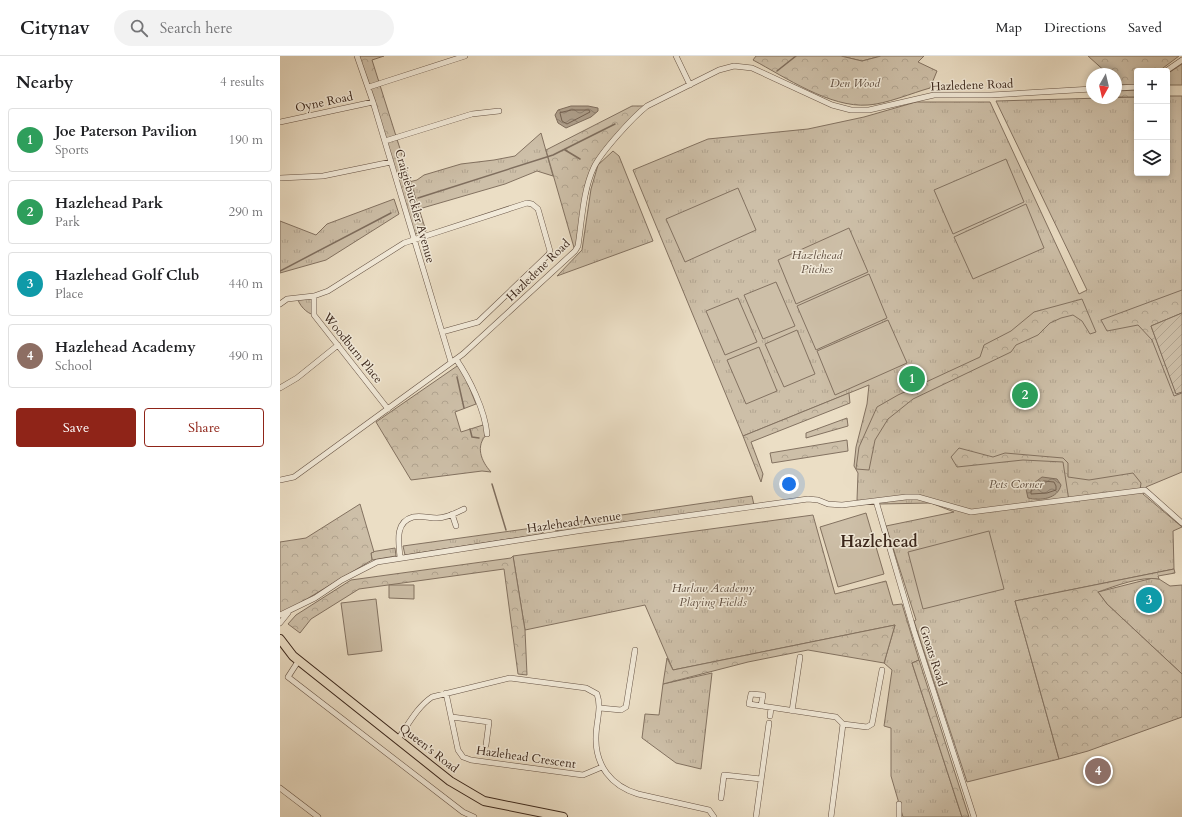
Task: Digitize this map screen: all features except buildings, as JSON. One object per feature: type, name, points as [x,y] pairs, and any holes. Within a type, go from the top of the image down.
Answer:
[{"type":"main road","name":"Queen's Road","points":[[280,639],[296,660]]},
{"type":"main road","name":"Queen's Road","points":[[280,651],[296,660],[450,781],[475,797],[494,803],[562,817]]},
{"type":"street","name":"Craigiebuckler Avenue","points":[[357,56],[369,87],[451,362]]},
{"type":"street","points":[[369,87],[466,56]]},
{"type":"street","points":[[676,56],[690,85]]},
{"type":"street","points":[[1170,68],[1182,60]]},
{"type":"street","name":"Hazledene Road","points":[[280,480],[294,478],[456,359],[575,251],[578,246],[587,190],[594,166],[614,140],[638,113],[647,106],[720,70],[734,66],[752,68],[832,105],[851,110],[869,110],[934,95],[991,95],[1086,89]]},
{"type":"street","points":[[1122,88],[1134,87]]},
{"type":"street","name":"Oyne Road","points":[[280,122],[373,102]]},
{"type":"street","points":[[385,141],[472,114],[499,111]]},
{"type":"street","points":[[280,178],[323,176],[391,162]]},
{"type":"street","points":[[280,304],[297,297],[314,296],[328,291],[404,243],[414,239],[527,203],[532,204],[538,210],[550,251],[549,254],[478,322],[442,332]]},
{"type":"street","name":"Woodburn Place","points":[[314,296],[314,315],[332,340],[338,345],[388,409]]},
{"type":"street","points":[[280,388],[297,378],[338,345]]},
{"type":"street","points":[[456,359],[467,375],[487,434]]},
{"type":"street","name":"Hazlehead Avenue","points":[[280,615],[315,598],[363,568],[377,562],[400,557],[772,503],[818,500],[828,504],[842,505],[906,497],[918,497],[971,512],[1145,490],[1182,523]]},
{"type":"street","name":"Groats Road","points":[[876,501],[914,631],[974,817]]},
{"type":"street","points":[[400,557],[398,536],[402,525],[407,520],[421,517],[439,518],[464,509]]},
{"type":"street","points":[[452,514],[456,526]]},
{"type":"street","name":"Hazlehead Avenue","points":[[280,624],[288,612]]},
{"type":"street","points":[[600,708],[621,710],[626,707],[635,650]]},
{"type":"street","points":[[792,711],[800,657]]},
{"type":"street","points":[[296,660],[288,678],[463,812],[474,817]]},
{"type":"street","points":[[761,706],[836,717],[844,724],[870,726],[882,670]]},
{"type":"street","points":[[398,739],[425,701],[432,697],[446,693],[510,678],[592,690],[597,694],[600,708],[596,736],[597,756],[602,767],[613,781],[629,792],[700,807],[712,812],[714,817]]},
{"type":"street","name":"Hazlehead Crescent","points":[[446,693],[458,750],[463,757],[471,760],[583,776],[602,767]]},
{"type":"street","points":[[770,716],[772,708]]},
{"type":"street","name":"Hazlehead Crescent","points":[[452,717],[489,722],[486,745]]},
{"type":"street","points":[[756,817],[769,723]]},
{"type":"street","points":[[831,817],[844,724]]},
{"type":"street","points":[[721,798],[724,775],[761,779]]},
{"type":"street","points":[[280,788],[315,816]]},
{"type":"street","points":[[899,804],[899,817]]},
{"type":"green space","points":[[357,56],[384,56],[372,60],[426,231],[412,235]]},
{"type":"green space","name":"Den Wood","points":[[756,56],[841,56],[862,61],[881,56],[924,56],[918,62],[937,71],[930,88],[883,103],[853,105],[823,97],[808,90],[753,60]]},
{"type":"green space","points":[[841,56],[881,56],[862,61]]},
{"type":"green space","points":[[1088,56],[1179,56],[1163,68],[1134,68],[1134,85],[1122,85],[1122,68],[1101,68]]},
{"type":"green space","points":[[1182,64],[1182,85],[1170,85],[1170,72]]},
{"type":"green space","points":[[1134,90],[1134,97],[1122,97],[1122,91]]},
{"type":"green space","points":[[1170,96],[1182,96],[1182,472],[1146,487],[1143,494],[1182,527],[1173,531],[1174,569],[1015,601],[1059,759],[967,782],[914,621],[916,620],[886,526],[954,512],[931,503],[880,504],[857,500],[858,473],[854,466],[856,447],[867,404],[869,385],[743,436],[633,170],[708,139],[808,129],[864,117],[916,102],[990,102],[1079,294],[1087,290],[996,101],[1086,98],[1086,104],[1122,104],[1122,97],[1134,97],[1134,176],[1170,176]]},
{"type":"green space","points":[[632,106],[647,106],[638,113],[594,166],[575,251],[546,150]]},
{"type":"green space","points":[[541,133],[553,176],[537,171],[505,184],[419,209],[409,182],[417,180],[424,175],[461,164],[515,156]]},
{"type":"green space","points":[[613,151],[619,156],[653,241],[557,276],[582,250],[591,189],[598,165]]},
{"type":"green space","points":[[1006,159],[1024,202],[953,234],[934,190]]},
{"type":"green space","points":[[738,188],[756,230],[685,262],[666,219]]},
{"type":"green space","points":[[394,199],[399,214],[326,260],[280,273],[280,221],[316,235],[327,224]]},
{"type":"green space","points":[[1026,204],[1044,248],[973,279],[954,237]]},
{"type":"green space","name":"Hazlehead Pitches","points":[[849,228],[868,272],[796,304],[778,260]]},
{"type":"green space","points":[[869,274],[887,318],[816,350],[797,306]]},
{"type":"green space","points":[[776,282],[795,326],[763,339],[744,295]]},
{"type":"green space","points":[[1182,290],[1182,313],[1151,326],[1176,393],[1182,392],[1174,396],[1152,340],[1138,325],[1107,331],[1101,320]]},
{"type":"green space","points":[[314,296],[314,315],[303,308],[297,297]]},
{"type":"green space","points":[[738,298],[757,342],[725,355],[706,311]]},
{"type":"green space","points":[[1082,299],[1096,332],[1090,334],[1082,321],[1073,315],[1061,318],[1050,323],[1038,335],[1016,345],[1011,352],[913,399],[888,419],[875,440],[869,470],[856,469],[859,447],[877,407],[898,395],[980,357],[984,345],[1011,331],[1034,312]]},
{"type":"green space","points":[[1182,313],[1182,392],[1176,394],[1151,326]]},
{"type":"green space","points":[[888,320],[907,363],[835,395],[817,351]]},
{"type":"green space","points":[[797,330],[815,374],[784,387],[765,344]]},
{"type":"green space","points":[[759,347],[777,391],[746,404],[727,360]]},
{"type":"green space","points":[[460,364],[476,404],[455,412],[461,432],[483,425],[487,434],[481,443],[480,448],[484,463],[491,472],[482,471],[411,480],[376,422]]},
{"type":"green space","points":[[849,393],[850,403],[751,442],[763,474],[761,482],[743,436]]},
{"type":"green space","points":[[847,418],[848,426],[806,438],[806,433]]},
{"type":"green space","points":[[847,440],[848,451],[772,463],[770,453]]},
{"type":"green space","points":[[959,448],[993,457],[1005,453],[1063,458],[1068,463],[1068,477],[1089,480],[1133,473],[1141,483],[1140,490],[1069,501],[1063,462],[1023,460],[957,467],[951,457]]},
{"type":"green space","points":[[752,496],[754,505],[560,531],[555,530],[553,525]]},
{"type":"green space","points":[[360,504],[374,552],[371,553],[372,560],[280,615],[280,542],[306,538]]},
{"type":"green space","points":[[866,513],[884,574],[838,587],[820,527]]},
{"type":"green space","name":"Harlaw Academy Playing Fields","points":[[813,515],[835,594],[886,581],[893,605],[902,604],[919,660],[912,663],[962,817],[903,817],[891,776],[891,728],[884,726],[892,670],[884,663],[895,625],[673,670],[645,605],[525,630],[513,556]]},
{"type":"green space","points":[[547,526],[546,530],[541,534],[405,555],[403,546]]},
{"type":"green space","points":[[989,531],[1004,589],[923,609],[908,552]]},
{"type":"green space","points":[[395,548],[396,556],[372,560],[371,552]]},
{"type":"green space","points":[[513,556],[525,630],[527,675],[518,674],[504,569],[359,589],[311,619],[300,633],[288,624],[296,615],[351,580],[511,558]]},
{"type":"green space","points":[[1174,569],[1175,573],[1158,576],[1159,579],[1152,578],[1136,580],[1098,592],[1107,604],[1182,674],[1182,717],[1088,751],[1059,759],[1015,601]]},
{"type":"green space","points":[[1153,578],[1159,579],[1170,586],[1182,585],[1182,674],[1107,604],[1098,592]]},
{"type":"green space","points":[[389,585],[414,585],[414,599],[389,598]]},
{"type":"green space","points":[[376,599],[382,651],[348,655],[341,603]]},
{"type":"green space","points":[[895,625],[884,663],[808,650],[748,662],[663,684],[667,658],[673,670]]},
{"type":"green space","points":[[919,660],[969,817],[962,817],[912,663]]},
{"type":"green space","points":[[712,673],[701,769],[676,763],[642,738],[645,714],[659,715],[663,684]]},
{"type":"water","points":[[571,106],[588,106],[598,108],[598,111],[591,117],[566,128],[558,123],[555,115],[558,110]]},
{"type":"water","points":[[1042,477],[1057,479],[1061,485],[1059,490],[1048,498],[1028,498],[1026,489]]},
{"type":"waterway","points":[[777,71],[796,56]]},
{"type":"waterway","points":[[418,198],[553,155],[615,124]]},
{"type":"waterway","points":[[565,150],[580,159]]},
{"type":"waterway","points":[[280,271],[391,213]]},
{"type":"waterway","points":[[457,377],[464,408]]},
{"type":"waterway","points":[[470,429],[472,437],[479,438]]},
{"type":"waterway","points":[[492,484],[506,530]]},
{"type":"place","name":"Joe Paterson Pavilion","points":[[912,379]]},
{"type":"place","name":"Hazlehead Park","points":[[1025,395]]},
{"type":"place","name":"Hazlehead Golf Club","points":[[1149,600]]},
{"type":"place","name":"Hazlehead Academy","points":[[1098,771]]},
{"type":"district","name":"Hazlehead","points":[[879,541]]},
{"type":"park label","name":"Pets Corner","points":[[1016,484]]}]
